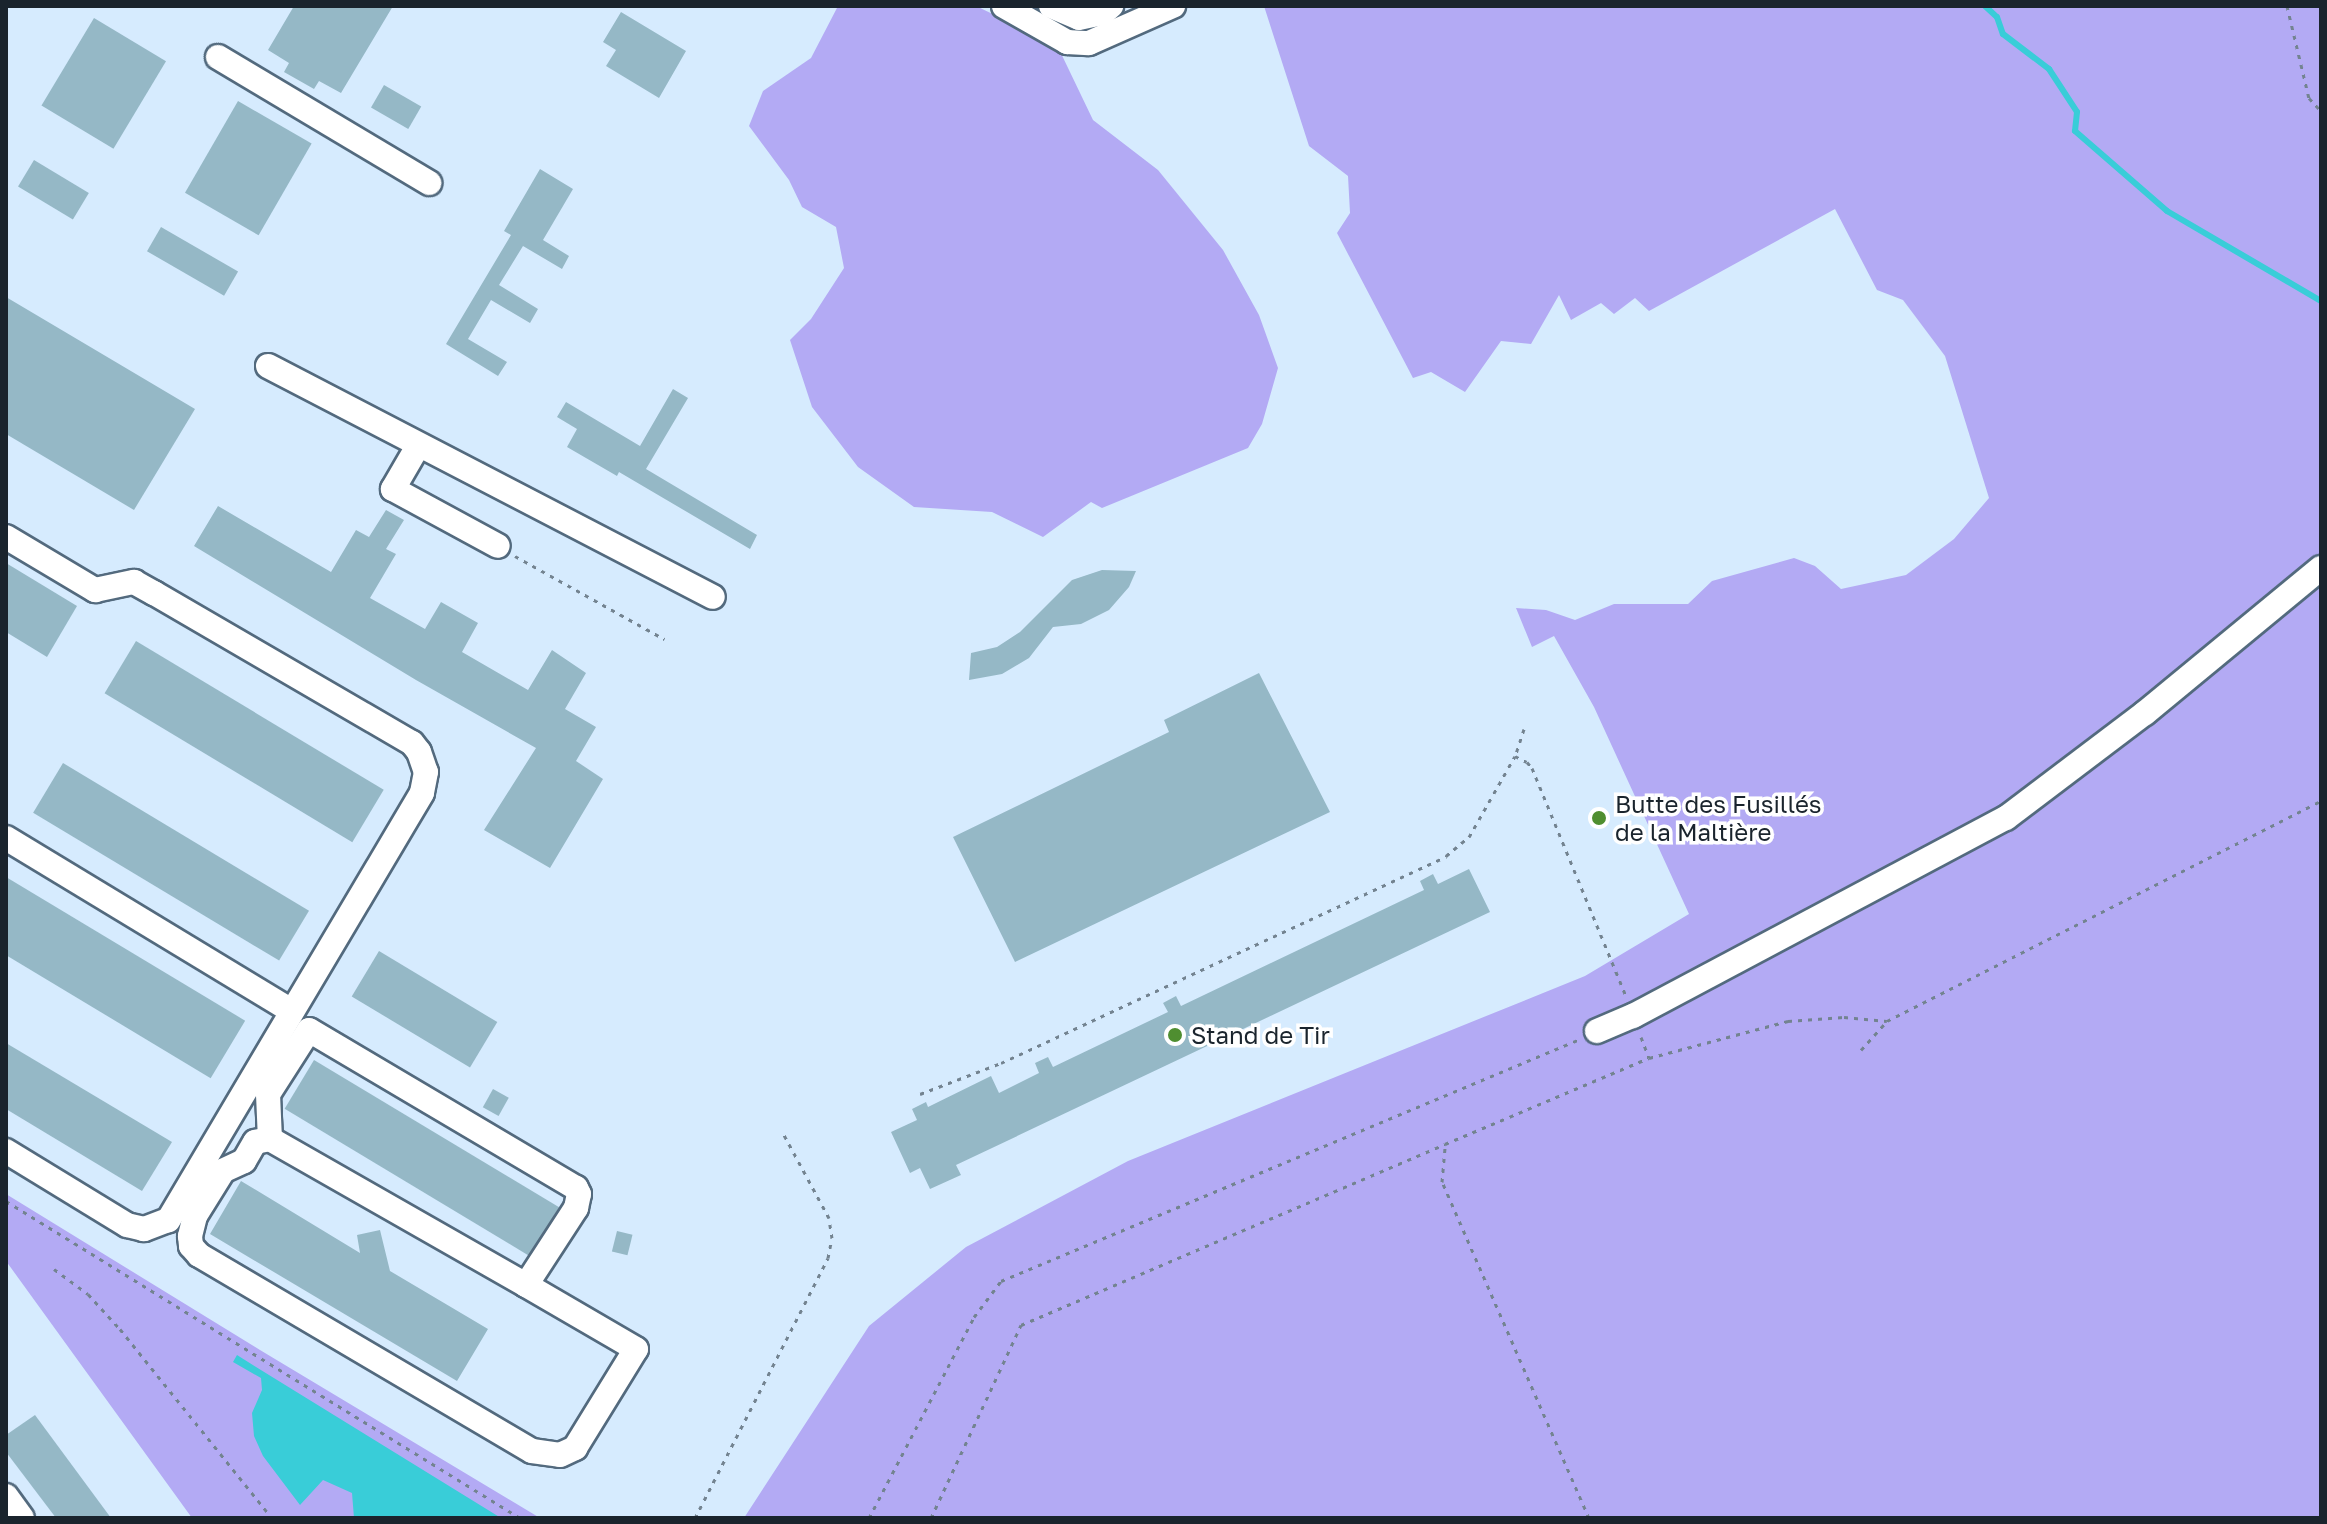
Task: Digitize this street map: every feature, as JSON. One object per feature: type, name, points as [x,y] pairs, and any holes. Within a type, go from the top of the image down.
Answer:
[{"type":"street","points":[[1004,6],[1067,42],[1089,43],[1173,6]]},
{"type":"street","points":[[1051,6],[1079,18],[1103,13],[1111,6]]},
{"type":"street","points":[[218,57],[429,183]]},
{"type":"street","points":[[268,366],[713,597]]},
{"type":"street","points":[[418,446],[393,489],[498,546]]},
{"type":"street","points":[[6,537],[95,590],[134,582],[412,743],[424,762],[422,793],[168,1220],[144,1229],[127,1225],[6,1151]]},
{"type":"street","points":[[1597,1031],[1633,1016],[2006,818],[2145,713],[2321,568]]},
{"type":"street","points":[[6,838],[292,1011]]},
{"type":"street","points":[[223,1126],[262,1141],[526,1285],[636,1349],[575,1448],[560,1455],[532,1451],[199,1255],[191,1246],[190,1236],[195,1216],[223,1171],[244,1161],[262,1141],[268,1094],[309,1030],[576,1188],[579,1201],[526,1285]]},
{"type":"street","points":[[6,1496],[22,1518]]},
{"type":"path","points":[[2287,6],[2309,98],[2321,111]]},
{"type":"path","points":[[498,546],[664,639]]},
{"type":"path","points":[[920,1094],[1001,1063],[1446,856],[1469,837],[1515,756],[1524,729]]},
{"type":"path","points":[[1515,756],[1532,768],[1619,974],[1649,1058]]},
{"type":"path","points":[[1861,1050],[1887,1021],[2321,801]]},
{"type":"path","points":[[931,1518],[1021,1325],[1649,1058],[1788,1021],[1844,1017],[1887,1021]]},
{"type":"path","points":[[869,1518],[974,1317],[1001,1281],[1597,1031]]},
{"type":"path","points":[[695,1518],[828,1258],[832,1238],[829,1218],[782,1131]]},
{"type":"path","points":[[1445,1144],[1442,1182],[1589,1518]]},
{"type":"path","points":[[6,1201],[520,1518]]},
{"type":"path","points":[[54,1269],[88,1294],[120,1329],[272,1518]]},
{"type":"shaded area","points":[[838,6],[976,6],[1057,45],[1093,120],[1158,170],[1223,250],[1259,315],[1278,368],[1262,424],[1248,448],[1102,508],[1091,502],[1043,537],[992,512],[914,507],[858,467],[812,407],[790,340],[811,319],[844,268],[836,227],[802,207],[789,180],[749,126],[763,91],[811,58]]},
{"type":"shaded area","points":[[1264,6],[2321,6],[2321,1518],[744,1518],[869,1326],[966,1247],[1128,1161],[1585,976],[1689,914],[1594,707],[1554,636],[1532,647],[1516,608],[1546,610],[1575,620],[1614,604],[1688,604],[1712,581],[1794,558],[1815,566],[1841,589],[1906,575],[1954,539],[1989,498],[1945,356],[1903,300],[1877,290],[1835,209],[1649,311],[1635,298],[1614,314],[1601,303],[1571,320],[1559,295],[1531,344],[1501,341],[1465,392],[1431,372],[1413,378],[1337,233],[1350,213],[1348,176],[1309,146]]},
{"type":"shaded area","points":[[6,1194],[540,1518],[192,1518],[6,1261]]},
{"type":"water","points":[[237,1355],[501,1518],[354,1518],[352,1493],[323,1480],[300,1505],[263,1456],[254,1436],[252,1413],[262,1390],[261,1378],[233,1362]]},
{"type":"building","points":[[294,6],[393,6],[341,93],[319,81],[314,89],[284,72],[289,63],[268,50]]},
{"type":"building","points":[[621,12],[686,51],[659,98],[606,66],[616,50],[603,42]]},
{"type":"building","points":[[94,18],[166,61],[113,149],[41,105]]},
{"type":"building","points":[[384,85],[421,106],[408,129],[371,108]]},
{"type":"building","points":[[238,101],[312,143],[259,235],[185,193]]},
{"type":"building","points":[[34,160],[89,193],[73,220],[18,187]]},
{"type":"building","points":[[540,169],[573,189],[543,240],[569,256],[562,269],[523,246],[499,285],[538,309],[530,323],[491,300],[468,339],[507,362],[498,376],[446,344],[511,235],[504,231]]},
{"type":"building","points":[[161,227],[238,272],[224,296],[147,251]]},
{"type":"building","points":[[6,297],[195,409],[134,510],[6,434]]},
{"type":"building","points":[[673,389],[688,398],[646,469],[757,535],[750,549],[619,472],[617,476],[567,447],[577,429],[557,417],[566,402],[640,446]]},
{"type":"building","points":[[218,506],[331,572],[356,530],[369,537],[386,510],[404,520],[386,549],[396,554],[370,598],[425,629],[441,602],[478,623],[462,652],[528,690],[552,650],[586,673],[565,709],[596,727],[576,761],[603,779],[550,868],[484,830],[536,748],[416,680],[194,546]]},
{"type":"building","points":[[6,563],[77,606],[47,657],[6,632]]},
{"type":"building","points":[[1102,570],[1136,571],[1129,587],[1109,610],[1081,624],[1053,627],[1029,658],[1002,674],[969,680],[971,653],[997,647],[1020,632],[1072,580]]},
{"type":"building","points":[[136,641],[384,790],[352,842],[105,693]]},
{"type":"building","points":[[1259,673],[1330,812],[1015,962],[953,837],[1169,732],[1164,720]]},
{"type":"building","points":[[63,763],[309,911],[279,961],[33,813]]},
{"type":"building","name":"Stand de Tir","points":[[1469,869],[1490,912],[956,1165],[961,1175],[930,1189],[920,1168],[910,1173],[891,1132],[917,1120],[912,1109],[926,1102],[928,1107],[991,1076],[999,1093],[1039,1073],[1035,1063],[1048,1057],[1053,1067],[1168,1012],[1163,1003],[1176,996],[1181,1006],[1424,890],[1420,881],[1433,874],[1438,884]]},
{"type":"building","points":[[6,877],[245,1021],[211,1078],[6,955]]},
{"type":"building","points":[[379,951],[497,1022],[470,1068],[352,996]]},
{"type":"building","points":[[6,1043],[172,1142],[142,1191],[6,1109]]},
{"type":"building","points":[[314,1060],[559,1207],[530,1256],[285,1109]]},
{"type":"building","points":[[493,1089],[509,1098],[499,1116],[483,1107]]},
{"type":"building","points":[[241,1181],[360,1253],[357,1235],[380,1230],[390,1271],[488,1329],[457,1381],[210,1234]]},
{"type":"building","points":[[617,1231],[633,1235],[627,1255],[612,1251]]},
{"type":"building","points":[[35,1415],[111,1518],[56,1518],[6,1452],[6,1435]]},
{"type":"waterway","points":[[1985,6],[1997,17],[2003,34],[2049,69],[2077,112],[2075,131],[2167,211],[2321,301]]},
{"type":"place","name":"Butte des Fusillés de la Maltière","points":[[1599,818]]},
{"type":"place","name":"Stand de Tir","points":[[1175,1035]]}]
